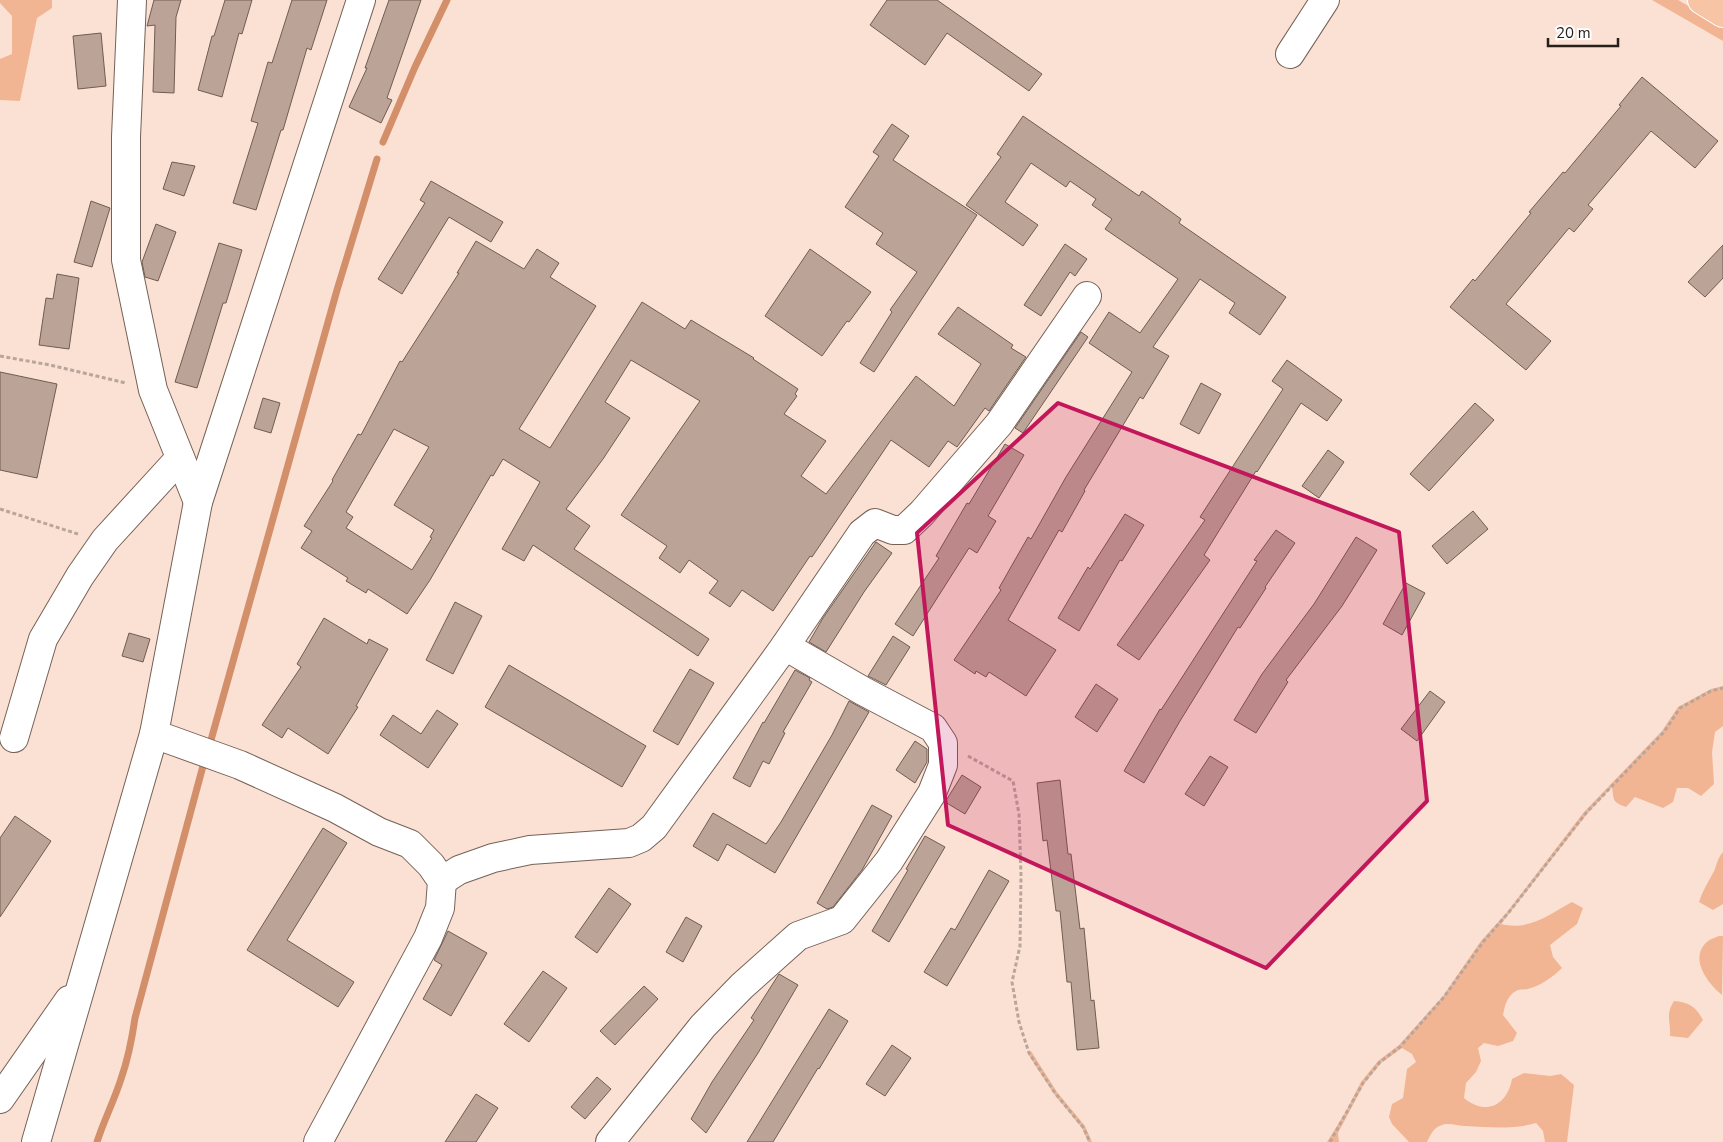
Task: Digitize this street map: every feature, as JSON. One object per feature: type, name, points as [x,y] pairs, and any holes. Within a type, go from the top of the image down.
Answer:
[{"type":"main road","points":[[1702,0],[1723,13]]},
{"type":"street","points":[[132,0],[126,137],[126,260],[153,390],[198,502]]},
{"type":"street","points":[[36,1142],[81,981],[154,734],[198,502],[361,0]]},
{"type":"street","points":[[1290,54],[1325,0]]},
{"type":"street","points":[[442,881],[459,870],[493,858],[530,850],[629,844],[641,838],[654,827],[785,646],[862,533],[875,523],[893,530],[904,530],[922,513],[999,424],[1087,296]]},
{"type":"street","points":[[14,738],[42,639],[80,576],[105,540],[180,458]]},
{"type":"street","points":[[610,1142],[702,1026],[742,986],[798,936],[842,920],[890,861],[932,793],[942,765],[943,743],[933,728],[862,691],[785,646]]},
{"type":"street","points":[[154,734],[240,765],[335,808],[379,832],[410,844],[431,865],[442,881],[440,908],[428,938],[318,1142]]},
{"type":"street","points":[[0,1099],[81,981]]},
{"type":"path","points":[[0,356],[50,365],[153,390]]},
{"type":"path","points":[[0,508],[88,537],[105,540]]},
{"type":"path","points":[[1330,1142],[1363,1083],[1380,1062],[1400,1046],[1444,997],[1483,942],[1509,912],[1586,813],[1664,732],[1680,708],[1699,697],[1723,688]]},
{"type":"path","points":[[943,743],[1013,781],[1020,814],[1020,946],[1012,982],[1019,1022],[1029,1053],[1055,1093],[1084,1127],[1090,1142]]},
{"type":"highlighted area","points":[[1058,403],[1399,532],[1427,801],[1266,968],[948,825],[917,533]]},
{"type":"shaded area","points":[[0,0],[52,0],[52,8],[37,18],[20,101],[0,100],[0,59],[12,54],[12,16],[0,3]]},
{"type":"shaded area","points":[[1652,0],[1678,0],[1723,26],[1723,41]]},
{"type":"shaded area","points":[[1723,686],[1723,726],[1715,732],[1712,752],[1714,784],[1701,796],[1688,788],[1677,788],[1673,802],[1663,808],[1635,797],[1626,807],[1618,804],[1613,795],[1612,787],[1587,814],[1501,924],[1511,926],[1529,924],[1546,917],[1572,902],[1583,908],[1577,924],[1550,945],[1553,957],[1562,968],[1533,988],[1517,990],[1508,998],[1503,1015],[1517,1033],[1513,1041],[1498,1046],[1484,1043],[1478,1048],[1481,1061],[1476,1072],[1466,1083],[1464,1098],[1472,1103],[1487,1107],[1500,1102],[1505,1096],[1512,1079],[1524,1073],[1550,1076],[1561,1074],[1574,1085],[1567,1142],[1545,1142],[1543,1131],[1536,1123],[1500,1128],[1444,1124],[1434,1130],[1427,1142],[1409,1142],[1392,1124],[1389,1117],[1392,1104],[1403,1098],[1407,1069],[1416,1062],[1412,1054],[1402,1048],[1381,1063],[1364,1084],[1338,1133],[1339,1142],[1327,1142],[1361,1082],[1378,1061],[1399,1045],[1443,996],[1481,941],[1508,911],[1584,812],[1662,731],[1678,707],[1711,689]]},
{"type":"shaded area","points":[[1723,852],[1723,904],[1713,910],[1699,902]]},
{"type":"shaded area","points":[[1723,936],[1722,995],[1706,977],[1700,962],[1702,947],[1708,941]]},
{"type":"shaded area","points":[[1674,1001],[1692,1006],[1703,1020],[1688,1038],[1670,1036],[1669,1014]]},
{"type":"shaded area","points":[[1031,1051],[1057,1092],[1085,1126],[1092,1142],[1088,1142],[1082,1128],[1054,1094],[1028,1054]]},
{"type":"building","points":[[154,0],[181,0],[176,17],[174,93],[153,92],[155,25],[147,26]]},
{"type":"building","points":[[225,0],[252,0],[242,34],[239,33],[222,97],[198,90],[212,36],[214,36]]},
{"type":"building","points":[[292,0],[327,0],[311,50],[307,48],[283,130],[281,130],[256,210],[233,203],[258,123],[251,121],[268,62],[272,63]]},
{"type":"building","points":[[389,0],[421,0],[387,98],[392,100],[381,123],[349,107],[367,68],[365,68]]},
{"type":"building","points":[[887,0],[937,0],[1042,74],[1029,91],[947,33],[925,65],[870,25]]},
{"type":"building","points":[[101,33],[106,86],[78,89],[73,36]]},
{"type":"building","points":[[1642,77],[1718,141],[1695,168],[1651,131],[1588,205],[1593,209],[1574,232],[1569,228],[1506,304],[1551,341],[1526,370],[1450,307],[1473,279],[1475,281],[1531,213],[1529,212],[1563,172],[1565,173],[1621,106],[1619,105]]},
{"type":"building","points":[[1023,116],[1139,196],[1142,191],[1181,219],[1179,223],[1286,297],[1260,335],[1229,313],[1235,303],[1200,279],[1153,347],[1169,356],[1143,399],[1140,397],[1084,490],[1062,532],[1059,530],[1008,620],[1056,650],[1026,696],[989,672],[986,677],[976,671],[975,674],[954,660],[1001,590],[999,588],[1028,537],[1031,539],[1066,477],[1132,372],[1089,343],[1109,312],[1140,333],[1178,279],[1105,229],[1112,219],[1092,205],[1096,199],[1070,181],[1066,187],[1031,163],[1005,202],[1038,225],[1023,246],[966,205],[1001,157],[997,154]]},
{"type":"building","points":[[892,124],[909,136],[893,160],[977,215],[874,372],[860,363],[892,312],[890,310],[917,272],[876,244],[883,233],[845,207],[879,156],[873,152]]},
{"type":"building","points":[[172,162],[195,166],[184,196],[163,189]]},
{"type":"building","points":[[431,181],[503,222],[491,242],[449,217],[402,294],[378,279],[425,203],[420,200]]},
{"type":"building","points":[[91,201],[110,208],[92,267],[74,262]]},
{"type":"building","points":[[156,224],[176,232],[158,281],[145,277],[142,262]]},
{"type":"building","points":[[476,241],[524,269],[537,249],[559,263],[550,277],[596,306],[519,429],[550,448],[642,302],[685,329],[691,320],[754,358],[798,389],[795,394],[797,396],[784,414],[826,441],[801,476],[826,494],[916,376],[954,406],[981,364],[938,334],[958,307],[1013,345],[1011,348],[1026,357],[989,411],[985,408],[957,447],[948,441],[929,467],[891,440],[773,611],[742,590],[730,607],[709,593],[718,581],[689,560],[680,573],[659,558],[667,546],[621,515],[700,401],[631,360],[605,402],[630,418],[603,459],[566,509],[590,526],[574,549],[709,639],[698,656],[533,545],[524,561],[502,549],[540,482],[503,459],[493,476],[491,475],[430,580],[407,614],[368,589],[366,593],[346,581],[348,578],[301,548],[312,531],[304,526],[333,481],[358,434],[361,435],[400,361],[402,362],[459,273],[457,273]],"holes":[[[394,429],[429,447],[394,505],[434,530],[430,537],[432,538],[412,570],[346,528],[353,517],[346,512]]]},
{"type":"building","points":[[219,243],[242,250],[226,303],[223,303],[197,388],[175,382]]},
{"type":"building","points":[[1065,244],[1087,259],[1075,276],[1070,272],[1041,316],[1024,305]]},
{"type":"building","points":[[1723,245],[1723,278],[1705,297],[1688,282]]},
{"type":"building","points":[[810,249],[871,292],[822,356],[765,316]]},
{"type":"building","points":[[57,274],[79,278],[69,349],[39,345],[46,298],[53,299]]},
{"type":"building","points":[[1081,332],[1088,337],[1023,433],[1015,428]]},
{"type":"building","points":[[1287,360],[1342,400],[1327,421],[1301,403],[1204,555],[1210,560],[1139,660],[1117,645],[1205,520],[1200,517],[1283,389],[1272,381]]},
{"type":"building","points":[[0,372],[57,384],[37,478],[0,470]]},
{"type":"building","points":[[1201,383],[1221,394],[1199,434],[1180,424]]},
{"type":"building","points":[[263,398],[280,403],[271,433],[254,428]]},
{"type":"building","points":[[1475,403],[1494,420],[1429,491],[1410,474]]},
{"type":"building","points":[[1005,444],[1024,455],[988,516],[996,521],[977,553],[969,548],[913,636],[895,624],[939,558],[936,556]]},
{"type":"building","points":[[1328,450],[1344,462],[1319,498],[1302,486]]},
{"type":"building","points":[[1473,511],[1488,529],[1447,564],[1432,546]]},
{"type":"building","points":[[1125,514],[1144,525],[1122,561],[1120,560],[1079,631],[1058,618],[1088,567],[1090,569]]},
{"type":"building","points":[[1276,530],[1295,543],[1240,628],[1238,627],[1144,783],[1124,771],[1160,709],[1257,561],[1254,560]]},
{"type":"building","points":[[1356,537],[1377,550],[1342,606],[1286,680],[1288,682],[1256,733],[1234,720],[1262,674],[1314,604]]},
{"type":"building","points":[[876,542],[892,553],[864,592],[826,652],[809,642],[823,618]]},
{"type":"building","points":[[1406,583],[1425,593],[1402,635],[1383,624]]},
{"type":"building","points":[[455,602],[482,616],[453,674],[426,660]]},
{"type":"building","points":[[324,618],[367,644],[369,639],[388,649],[356,706],[358,707],[328,754],[288,728],[282,738],[262,725],[301,667],[297,664]]},
{"type":"building","points":[[129,633],[150,639],[143,662],[122,656]]},
{"type":"building","points":[[893,636],[910,647],[886,685],[868,676]]},
{"type":"building","points":[[509,665],[646,746],[622,787],[485,707]]},
{"type":"building","points":[[690,669],[714,683],[678,745],[653,731]]},
{"type":"building","points":[[795,670],[810,678],[809,680],[812,682],[783,732],[785,733],[769,764],[763,761],[750,787],[733,778],[763,722]]},
{"type":"building","points":[[1096,684],[1118,699],[1097,732],[1075,717]]},
{"type":"building","points":[[1430,691],[1445,702],[1417,741],[1401,729]]},
{"type":"building","points":[[849,701],[869,712],[775,873],[727,844],[718,861],[693,846],[713,813],[766,844],[832,735]]},
{"type":"building","points":[[437,710],[458,724],[428,768],[380,735],[393,715],[421,734]]},
{"type":"building","points":[[915,741],[927,749],[927,762],[915,783],[896,770]]},
{"type":"building","points":[[1210,756],[1228,767],[1204,806],[1185,794]]},
{"type":"building","points":[[962,775],[981,787],[965,814],[945,802]]},
{"type":"building","points":[[1060,780],[1068,854],[1071,854],[1080,929],[1084,928],[1091,1001],[1094,1000],[1099,1048],[1077,1050],[1071,982],[1067,982],[1060,911],[1056,911],[1047,840],[1043,841],[1037,783]]},
{"type":"building","points":[[872,805],[892,816],[862,870],[833,907],[827,909],[817,903]]},
{"type":"building","points":[[15,816],[51,841],[0,917],[0,838]]},
{"type":"building","points":[[323,828],[347,843],[287,940],[354,982],[338,1007],[247,950]]},
{"type":"building","points":[[925,836],[945,847],[889,942],[872,931],[908,870],[906,869]]},
{"type":"building","points":[[989,870],[1009,881],[947,986],[924,972],[951,928],[955,930]]},
{"type":"building","points":[[609,888],[631,904],[597,953],[575,937]]},
{"type":"building","points":[[686,917],[702,926],[683,962],[666,952]]},
{"type":"building","points":[[448,931],[487,953],[451,1016],[423,999],[442,965],[434,960]]},
{"type":"building","points":[[543,971],[567,988],[529,1042],[504,1024]]},
{"type":"building","points":[[779,974],[798,985],[758,1053],[706,1133],[691,1119],[712,1082],[754,1020],[751,1018]]},
{"type":"building","points":[[644,986],[658,999],[615,1045],[600,1031]]},
{"type":"building","points":[[829,1009],[848,1021],[819,1069],[773,1142],[747,1142]]},
{"type":"building","points":[[892,1045],[911,1058],[885,1096],[866,1084]]},
{"type":"building","points":[[597,1077],[611,1089],[585,1119],[571,1107]]},
{"type":"building","points":[[476,1094],[498,1108],[476,1142],[445,1142]]},
{"type":"waterway","points":[[383,142],[415,67],[447,0]]},
{"type":"waterway","points":[[211,740],[337,290],[377,159]]},
{"type":"waterway","points":[[97,1142],[126,1064],[135,1018],[203,766]]}]
